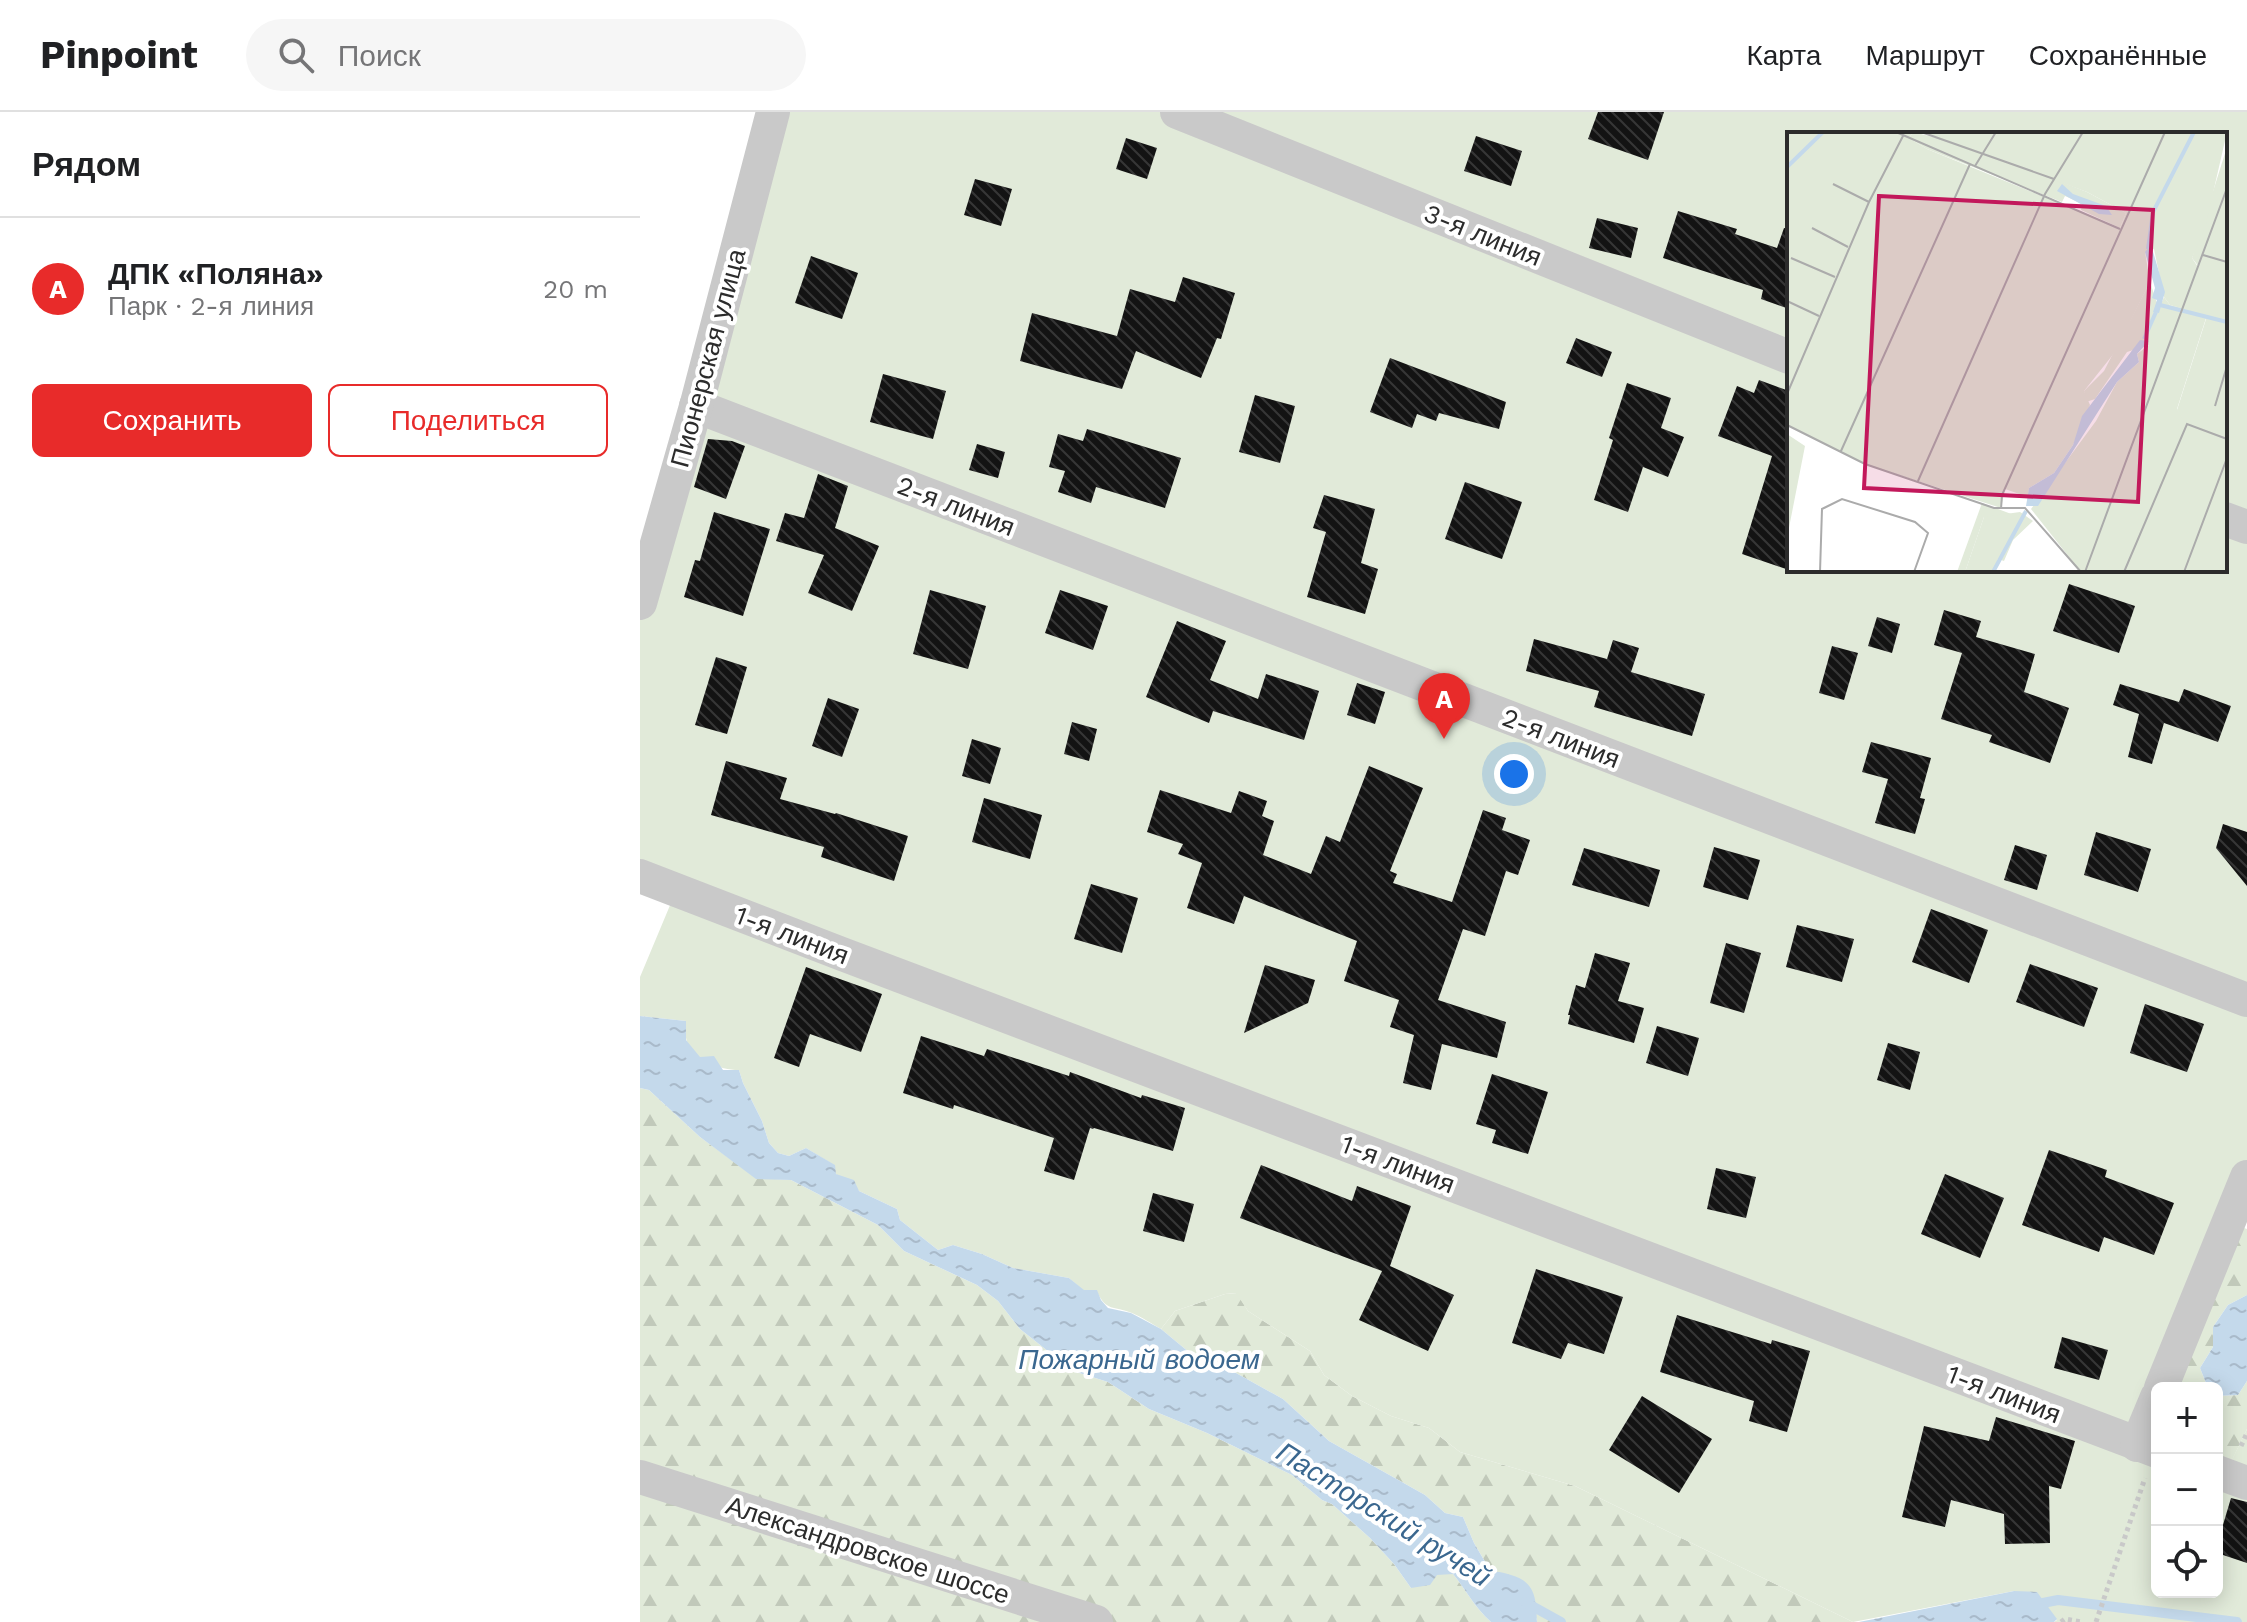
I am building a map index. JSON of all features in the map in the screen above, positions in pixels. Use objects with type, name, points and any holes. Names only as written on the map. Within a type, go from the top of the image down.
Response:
[{"type":"street","name":"Пионерская улица","points":[[640,603],[696,406],[773,112]]},
{"type":"street","name":"3-я линия","points":[[1177,112],[1787,356]]},
{"type":"street","name":"2-я линия","points":[[696,406],[2247,1000]]},
{"type":"street","points":[[2227,520],[2247,527]]},
{"type":"street","name":"1-я линия","points":[[640,876],[2149,1449]]},
{"type":"street","points":[[2163,1382],[2247,1177]]},
{"type":"street","points":[[2223,1474],[2247,1483]]},
{"type":"street","name":"Александровское шоссе","points":[[640,1477],[1096,1622]]},
{"type":"path","points":[[2096,1622],[2149,1449]]},
{"type":"path","points":[[2061,1622],[2065,1619],[2082,1622]]},
{"type":"green space","points":[[773,112],[2247,112],[2247,1177],[2164,1382],[2151,1382],[2151,1598],[2223,1598],[2223,1474],[2247,1429],[2247,1622],[2054,1622],[2057,1620],[2014,1591],[1853,1622],[1575,1486],[1460,1452],[1429,1428],[1391,1416],[1352,1396],[1324,1375],[1310,1351],[1248,1311],[1236,1293],[1175,1311],[1161,1329],[1136,1315],[1107,1305],[1096,1290],[1084,1291],[1069,1278],[1013,1268],[953,1245],[938,1250],[900,1220],[897,1209],[859,1191],[836,1174],[834,1165],[806,1148],[789,1156],[778,1153],[769,1143],[739,1070],[716,1066],[691,1049],[687,1042],[686,1021],[640,1016],[640,977],[676,891],[640,876],[640,603]]},
{"type":"green space","points":[[640,1088],[649,1090],[700,1137],[756,1178],[791,1180],[878,1225],[904,1251],[977,1285],[998,1301],[1020,1329],[1073,1371],[1108,1382],[1149,1409],[1207,1433],[1292,1475],[1322,1500],[1332,1504],[1370,1538],[1411,1588],[1437,1574],[1453,1574],[1491,1622],[640,1622]]},
{"type":"green space","points":[[2229,1223],[2247,1229],[2247,1295],[2228,1305],[2213,1327],[2213,1347],[2200,1368],[2206,1382],[2164,1382]]},
{"type":"green space","points":[[1237,1293],[1248,1311],[1310,1351],[1324,1375],[1352,1396],[1391,1416],[1429,1428],[1460,1452],[1575,1486],[1853,1622],[1537,1622],[1491,1572],[1463,1517],[1445,1513],[1425,1495],[1329,1441],[1283,1399],[1236,1373],[1196,1358],[1161,1329],[1175,1311]]},
{"type":"green space","points":[[2247,1381],[2247,1429],[2225,1475],[2223,1396],[2238,1395]]},
{"type":"water","name":"Пожарный водоем","points":[[640,1016],[686,1021],[686,1040],[700,1057],[714,1056],[723,1070],[739,1070],[769,1143],[778,1153],[789,1156],[806,1148],[835,1165],[836,1174],[854,1180],[859,1191],[897,1209],[900,1220],[938,1250],[953,1245],[1013,1268],[1069,1278],[1084,1290],[1097,1290],[1108,1308],[1131,1313],[1161,1329],[1196,1358],[1236,1373],[1283,1399],[1329,1441],[1425,1495],[1445,1513],[1463,1517],[1491,1572],[1519,1578],[1530,1587],[1535,1599],[1537,1622],[1491,1622],[1453,1574],[1437,1575],[1430,1585],[1411,1588],[1370,1538],[1332,1504],[1322,1500],[1292,1475],[1207,1433],[1149,1409],[1108,1382],[1073,1371],[1020,1329],[998,1301],[977,1285],[904,1251],[878,1225],[791,1180],[756,1179],[700,1137],[649,1090],[640,1088]]},
{"type":"water","points":[[2247,1295],[2247,1381],[2238,1395],[2223,1396],[2223,1382],[2206,1382],[2200,1368],[2213,1347],[2213,1327],[2228,1305]]},
{"type":"water","points":[[2014,1591],[2037,1592],[2057,1619],[2054,1622],[1859,1622]]},
{"type":"building","points":[[1598,112],[1664,112],[1648,160],[1588,139]]},
{"type":"building","points":[[1476,136],[1522,151],[1511,186],[1464,171]]},
{"type":"building","points":[[1126,138],[1157,148],[1147,179],[1116,169]]},
{"type":"building","points":[[975,179],[1012,189],[1001,226],[964,215]]},
{"type":"building","points":[[1678,211],[1737,229],[1735,234],[1777,248],[1784,228],[1787,229],[1787,308],[1761,299],[1763,290],[1663,258]]},
{"type":"building","points":[[1597,218],[1638,228],[1631,258],[1589,248]]},
{"type":"building","points":[[811,256],[858,273],[842,319],[795,303]]},
{"type":"building","points":[[1183,277],[1235,293],[1221,339],[1217,338],[1201,378],[1136,351],[1122,389],[1020,361],[1032,313],[1117,336],[1130,289],[1175,302]]},
{"type":"building","points":[[1576,338],[1612,352],[1602,377],[1566,363]]},
{"type":"building","points":[[1390,358],[1506,402],[1499,429],[1439,413],[1436,421],[1417,414],[1412,428],[1370,412]]},
{"type":"building","points":[[883,374],[946,391],[933,439],[870,422]]},
{"type":"building","points":[[1759,380],[1787,390],[1787,569],[1742,554],[1772,456],[1718,436],[1737,386],[1754,393]]},
{"type":"building","points":[[1627,383],[1671,398],[1661,428],[1684,437],[1668,477],[1643,467],[1628,512],[1594,500]]},
{"type":"building","points":[[1255,395],[1295,406],[1280,463],[1239,452]]},
{"type":"building","points":[[1087,429],[1181,458],[1165,508],[1096,487],[1091,503],[1058,492],[1065,471],[1049,467],[1058,434],[1083,441]]},
{"type":"building","points":[[708,439],[732,441],[745,446],[726,499],[694,487]]},
{"type":"building","points":[[977,444],[1005,452],[998,478],[969,470]]},
{"type":"building","points":[[818,474],[848,486],[835,528],[879,546],[852,611],[808,593],[824,555],[776,541],[785,513],[804,518]]},
{"type":"building","points":[[1465,482],[1522,502],[1502,559],[1445,539]]},
{"type":"building","points":[[1324,495],[1375,509],[1361,563],[1378,569],[1365,614],[1307,597],[1326,532],[1313,528]]},
{"type":"building","points":[[714,512],[770,529],[743,616],[684,597],[695,560],[700,561]]},
{"type":"building","points":[[2069,584],[2135,606],[2119,653],[2053,631]]},
{"type":"building","points":[[930,590],[986,606],[968,669],[913,654]]},
{"type":"building","points":[[1060,590],[1108,606],[1093,650],[1045,633]]},
{"type":"building","points":[[1944,610],[1981,621],[1976,637],[2035,654],[2024,692],[2069,708],[2050,763],[1989,742],[1992,735],[1941,719],[1962,653],[1934,645]]},
{"type":"building","points":[[1877,617],[1900,624],[1892,653],[1868,646]]},
{"type":"building","points":[[1177,621],[1226,641],[1210,680],[1258,699],[1266,674],[1319,691],[1304,740],[1213,711],[1209,723],[1146,697]]},
{"type":"building","points":[[1534,639],[1607,659],[1613,640],[1639,648],[1631,672],[1705,694],[1692,736],[1594,707],[1599,691],[1526,671]]},
{"type":"building","points":[[1832,646],[1858,653],[1844,700],[1819,693]]},
{"type":"building","points":[[716,657],[747,667],[727,734],[695,725]]},
{"type":"building","points":[[1357,683],[1385,692],[1375,724],[1347,715]]},
{"type":"building","points":[[2120,684],[2179,702],[2184,689],[2231,706],[2218,742],[2164,723],[2152,764],[2128,757],[2139,714],[2113,705]]},
{"type":"building","points":[[828,698],[859,709],[842,757],[812,746]]},
{"type":"building","points":[[1072,722],[1097,729],[1089,761],[1064,754]]},
{"type":"building","points":[[972,739],[1001,748],[990,784],[962,776]]},
{"type":"building","points":[[1871,742],[1931,758],[1920,798],[1925,799],[1915,834],[1875,823],[1888,779],[1862,772]]},
{"type":"building","points":[[726,761],[787,778],[780,799],[908,836],[894,881],[821,857],[824,847],[711,815]]},
{"type":"building","points":[[1369,766],[1423,788],[1390,871],[1397,874],[1393,883],[1452,902],[1483,810],[1506,818],[1502,830],[1530,840],[1518,875],[1506,871],[1485,936],[1463,929],[1438,1000],[1506,1022],[1497,1058],[1442,1044],[1431,1090],[1403,1083],[1414,1035],[1390,1027],[1399,1000],[1344,981],[1357,941],[1244,896],[1234,924],[1187,908],[1202,863],[1178,854],[1183,844],[1147,832],[1160,790],[1231,813],[1239,791],[1267,801],[1262,816],[1274,821],[1263,855],[1311,874],[1326,836],[1340,842]]},
{"type":"building","points":[[984,798],[1042,815],[1030,859],[972,842]]},
{"type":"building","points":[[2223,824],[2247,832],[2247,886],[2216,848]]},
{"type":"building","points":[[2096,832],[2151,849],[2138,892],[2084,875]]},
{"type":"building","points":[[2015,845],[2047,855],[2037,890],[2004,880]]},
{"type":"building","points":[[1714,847],[1760,860],[1748,900],[1703,887]]},
{"type":"building","points":[[1584,848],[1660,870],[1649,907],[1572,885]]},
{"type":"building","points":[[1091,884],[1138,898],[1122,953],[1074,939]]},
{"type":"building","points":[[1931,909],[1988,930],[1969,983],[1912,962]]},
{"type":"building","points":[[1797,925],[1854,939],[1842,982],[1786,967]]},
{"type":"building","points":[[1726,943],[1761,953],[1744,1013],[1710,1003]]},
{"type":"building","points":[[1595,953],[1630,963],[1618,1001],[1644,1008],[1634,1043],[1568,1024],[1576,985],[1585,988]]},
{"type":"building","points":[[2030,964],[2098,988],[2084,1027],[2016,1002]]},
{"type":"building","points":[[1265,965],[1315,980],[1308,1003],[1244,1033]]},
{"type":"building","points":[[806,967],[882,994],[861,1052],[810,1034],[799,1067],[774,1058]]},
{"type":"building","points":[[2145,1004],[2204,1024],[2187,1072],[2130,1053]]},
{"type":"building","points":[[1657,1026],[1699,1038],[1688,1076],[1646,1063]]},
{"type":"building","points":[[921,1036],[984,1056],[987,1049],[1069,1076],[1070,1072],[1141,1098],[1142,1095],[1185,1108],[1173,1151],[1090,1128],[1074,1180],[1044,1171],[1054,1138],[954,1105],[953,1109],[903,1093]]},
{"type":"building","points":[[1888,1043],[1920,1052],[1910,1090],[1877,1080]]},
{"type":"building","points":[[1492,1074],[1548,1092],[1528,1154],[1492,1143],[1496,1130],[1476,1124]]},
{"type":"building","points":[[2049,1150],[2107,1170],[2105,1177],[2174,1203],[2154,1255],[2104,1237],[2099,1252],[2022,1225]]},
{"type":"building","points":[[1261,1165],[1352,1201],[1357,1186],[1411,1206],[1390,1266],[1454,1295],[1428,1351],[1359,1320],[1382,1271],[1240,1218]]},
{"type":"building","points":[[1716,1168],[1756,1177],[1746,1218],[1707,1209]]},
{"type":"building","points":[[1945,1174],[2004,1198],[1980,1258],[1921,1234]]},
{"type":"building","points":[[1153,1193],[1194,1204],[1184,1242],[1143,1231]]},
{"type":"building","points":[[1536,1269],[1623,1297],[1604,1354],[1568,1343],[1561,1359],[1512,1343]]},
{"type":"building","points":[[1677,1315],[1771,1344],[1772,1340],[1810,1351],[1787,1432],[1749,1421],[1754,1401],[1660,1372]]},
{"type":"building","points":[[2062,1337],[2108,1350],[2099,1380],[2054,1368]]},
{"type":"building","points":[[1642,1396],[1712,1439],[1679,1493],[1609,1450]]},
{"type":"building","points":[[1996,1417],[2075,1441],[2061,1489],[2049,1486],[2050,1543],[2005,1544],[2004,1514],[1951,1500],[1945,1527],[1902,1517],[1924,1426],[1989,1441]]},
{"type":"building","points":[[2231,1498],[2247,1502],[2247,1563],[2223,1555],[2223,1525]]},
{"type":"waterway","name":"Пасторский ручей","points":[[2032,1605],[2058,1600],[2237,1622]]},
{"type":"waterway","name":"Пасторский ручей","points":[[1525,1602],[1561,1622]]},
{"type":"place","name":"ДПК «Поляна»","points":[[1444,739]]}]
